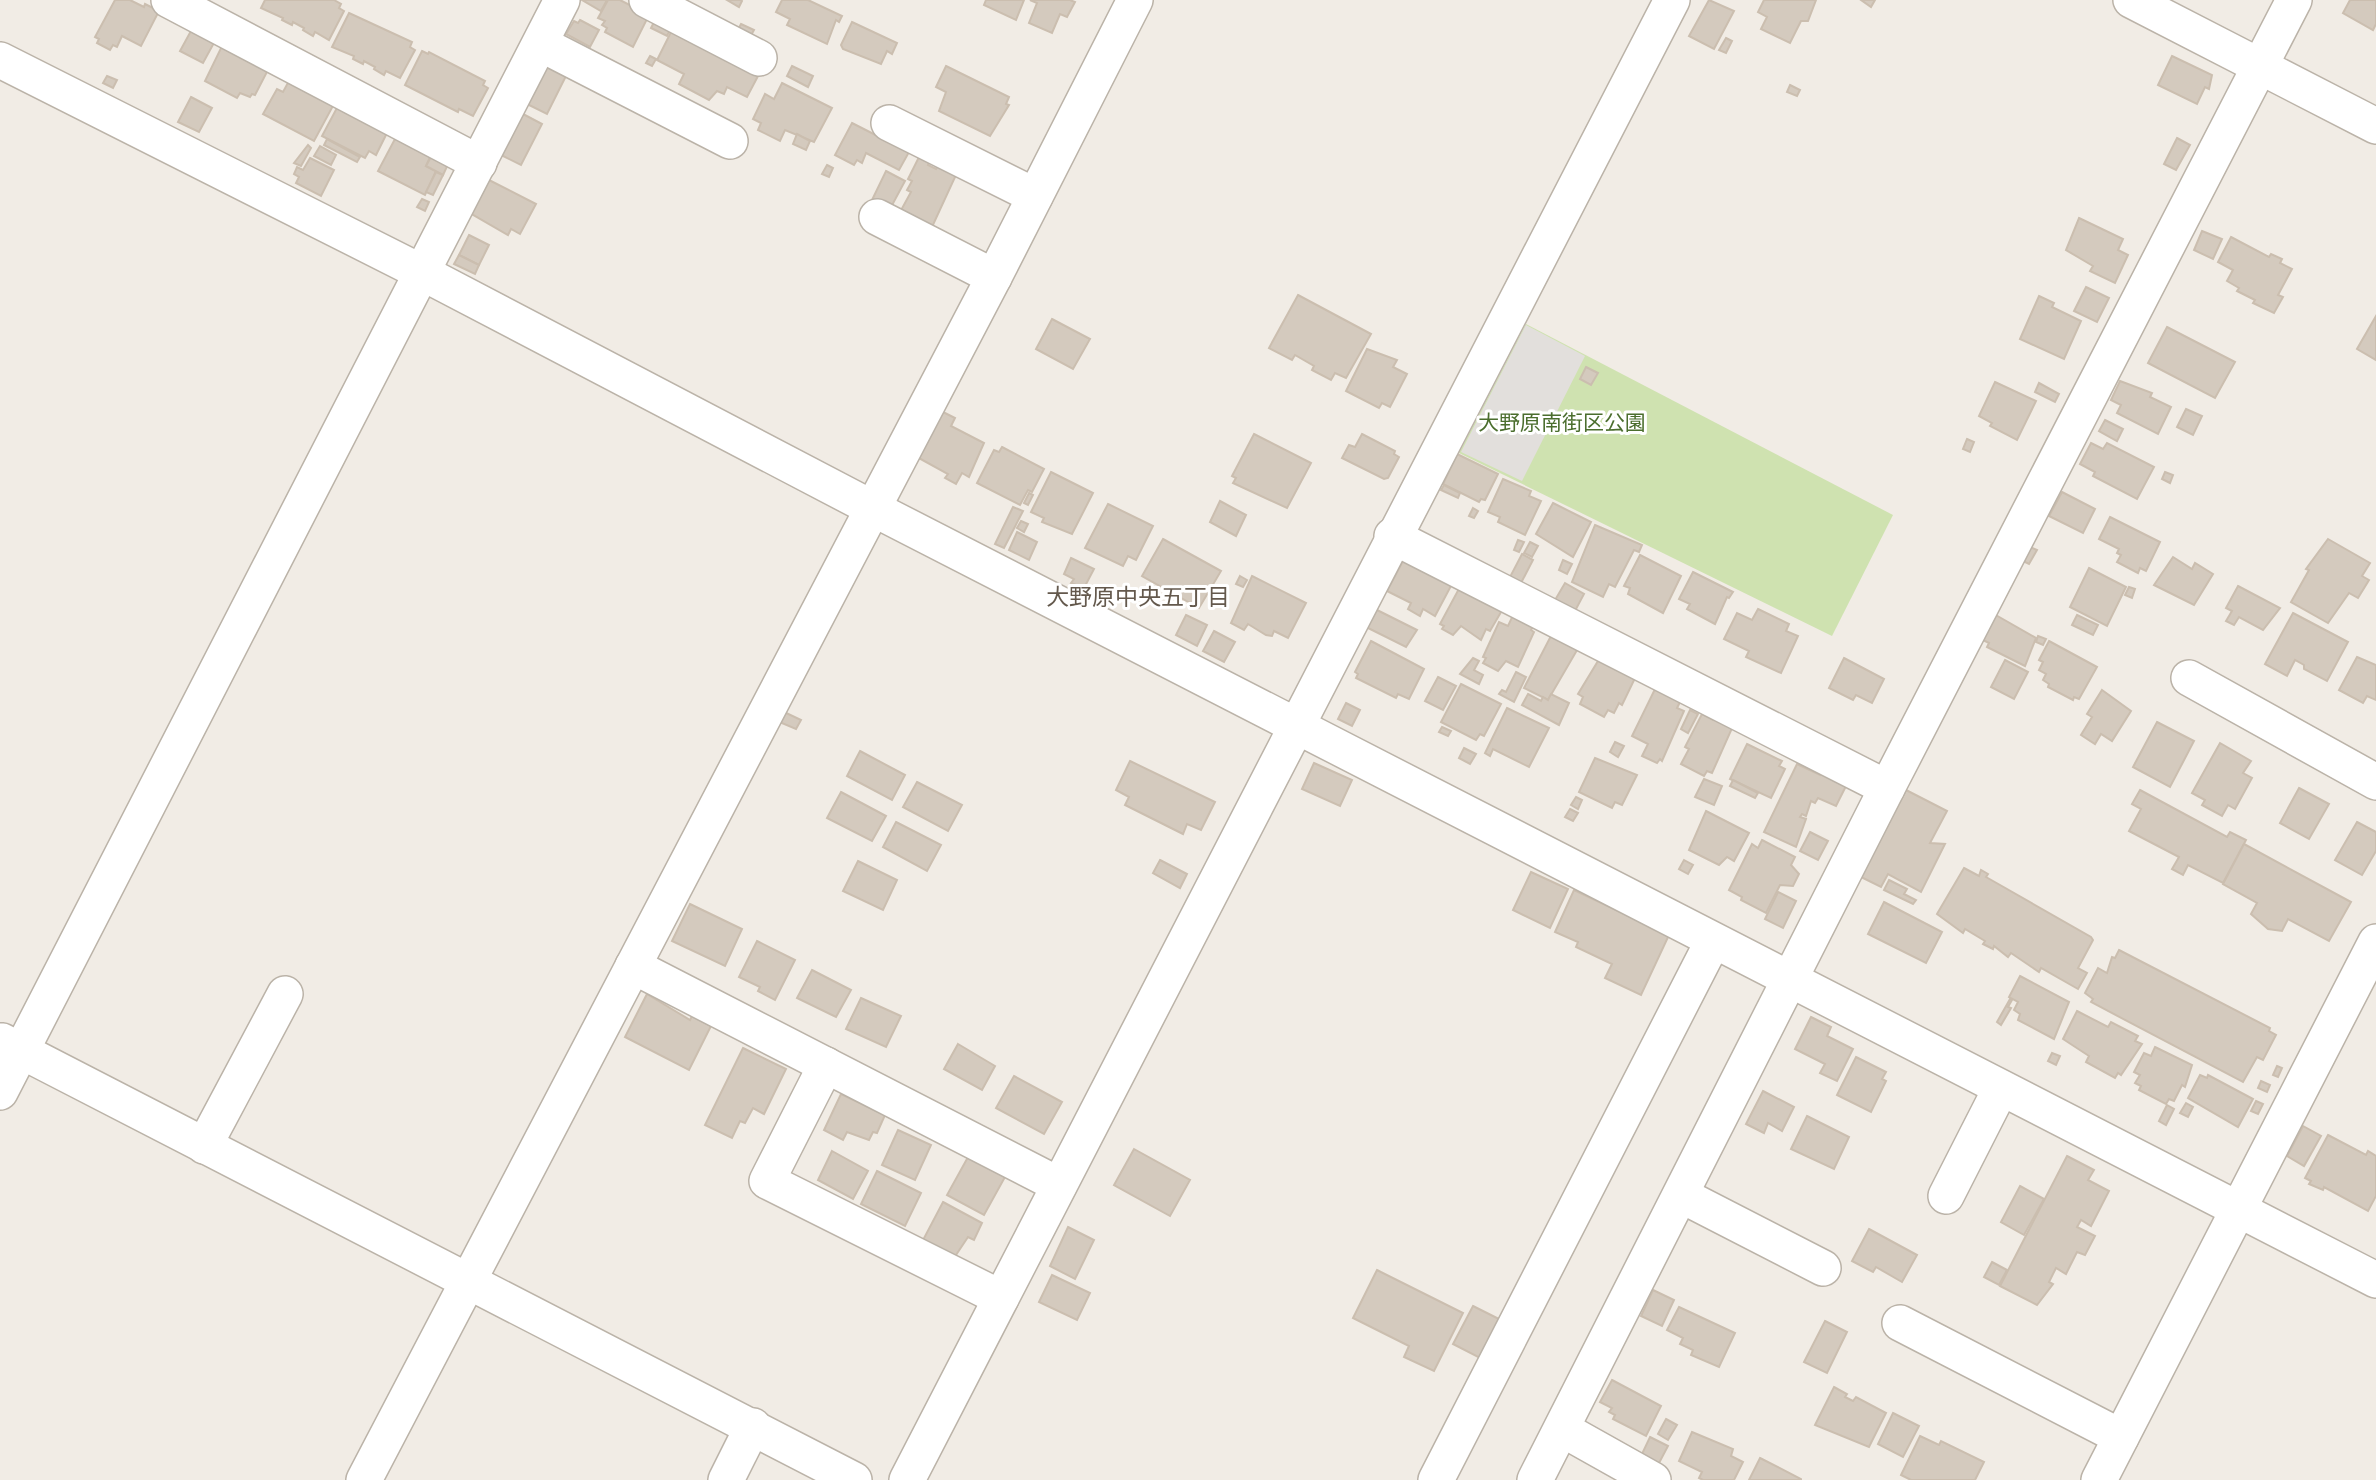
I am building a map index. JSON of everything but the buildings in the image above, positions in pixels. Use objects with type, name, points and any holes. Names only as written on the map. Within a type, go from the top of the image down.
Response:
[{"type":"street","points":[[169,0],[479,163]]},
{"type":"street","points":[[647,0],[759,58]]},
{"type":"street","points":[[364,1480],[994,277],[1135,0]]},
{"type":"street","points":[[907,1480],[1299,725],[1392,536],[1672,0]]},
{"type":"street","points":[[2131,0],[2376,126]]},
{"type":"street","points":[[1535,1480],[1887,788],[2294,0]]},
{"type":"street","points":[[0,1092],[11,1046],[423,274],[541,44],[552,4]]},
{"type":"street","points":[[541,44],[730,141]]},
{"type":"street","points":[[0,60],[423,274],[872,508],[2376,1280]]},
{"type":"street","points":[[889,123],[1035,196]]},
{"type":"street","points":[[877,217],[994,277]]},
{"type":"street","points":[[1392,536],[1887,788]]},
{"type":"street","points":[[2189,678],[2376,782]]},
{"type":"street","points":[[1436,1480],[1713,941]]},
{"type":"street","points":[[2099,1480],[2376,942]]},
{"type":"street","points":[[633,966],[1059,1185]]},
{"type":"street","points":[[204,1146],[285,994]]},
{"type":"street","points":[[11,1046],[854,1480]]},
{"type":"street","points":[[826,1065],[766,1181],[1001,1298]]},
{"type":"street","points":[[1946,1196],[2001,1088]]},
{"type":"street","points":[[1681,1195],[1823,1268]]},
{"type":"street","points":[[1900,1323],[2122,1437]]},
{"type":"street","points":[[726,1480],[753,1426]]},
{"type":"street","points":[[1562,1429],[1653,1480]]},
{"type":"green space","name":"大野原南街区公園","points":[[1526,324],[1893,515],[1832,636],[1459,453]]},
{"type":"shaded area","points":[[1526,325],[1585,356],[1522,481],[1461,452]]},
{"type":"district","name":"大野原中央五丁目","points":[[1138,597]]}]
